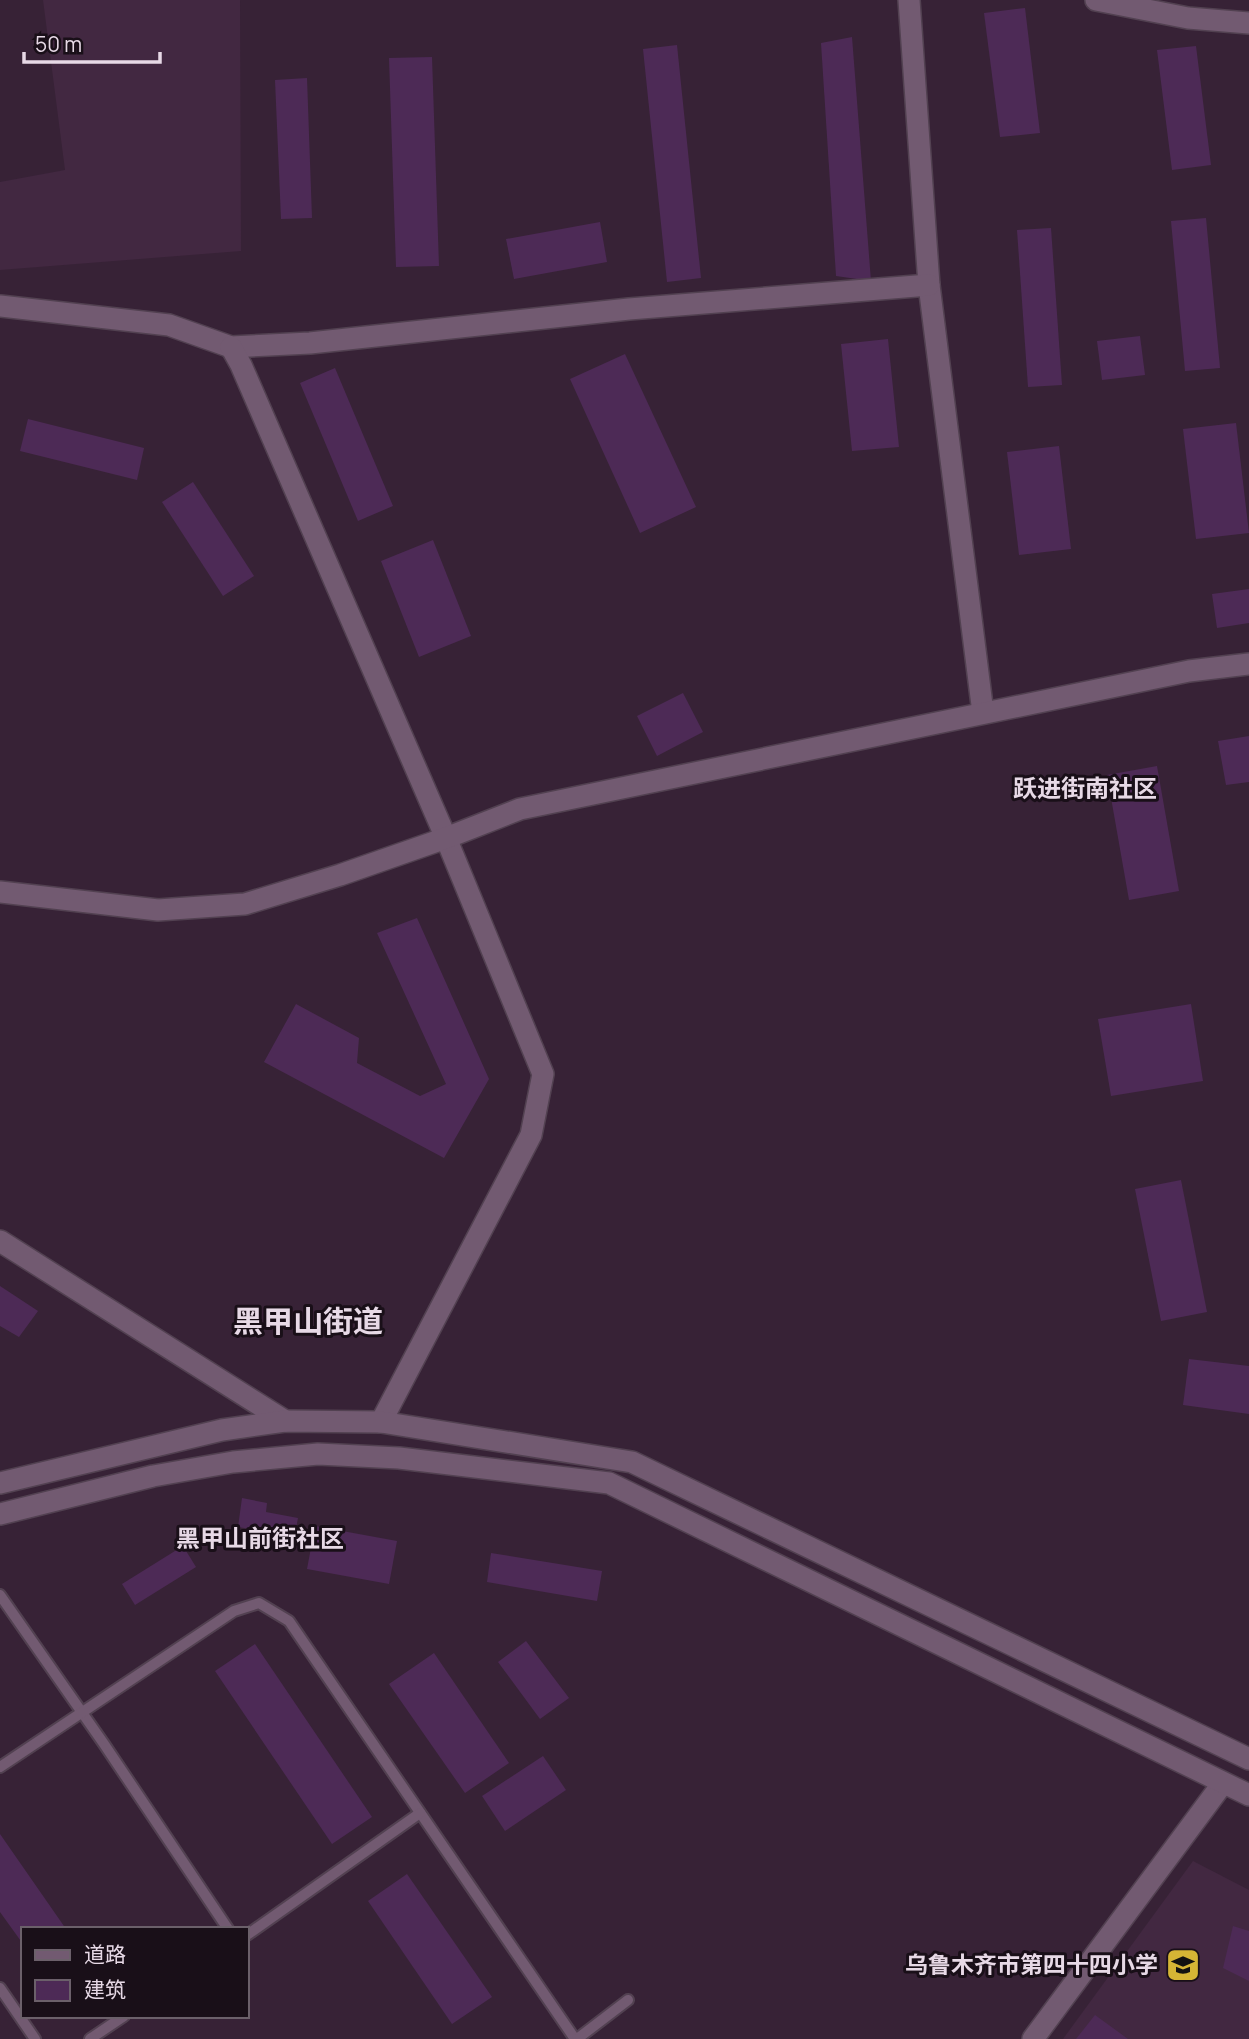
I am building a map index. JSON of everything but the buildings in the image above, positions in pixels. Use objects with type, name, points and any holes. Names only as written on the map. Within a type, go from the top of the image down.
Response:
[{"type":"street","points":[[909,0],[929,285],[983,713]]},
{"type":"street","points":[[1096,0],[1188,18],[1249,23]]},
{"type":"street","points":[[0,306],[169,325],[231,347],[310,343],[629,309],[929,285]]},
{"type":"street","points":[[231,347],[446,838],[543,1074],[531,1135],[381,1422]]},
{"type":"street","points":[[0,892],[158,910],[245,904],[340,875],[520,809],[1189,671],[1249,664]]},
{"type":"street","points":[[0,1241],[285,1421]]},
{"type":"street","points":[[0,1483],[222,1430],[285,1421],[381,1422],[632,1462],[1249,1759]]},
{"type":"street","points":[[0,1514],[153,1476],[233,1462],[318,1454],[399,1458],[609,1483],[1249,1796]]},
{"type":"street","points":[[1033,2039],[1223,1783]]},
{"type":"lane","points":[[0,1595],[227,1927]]},
{"type":"lane","points":[[0,1767],[234,1611],[259,1603],[289,1621],[576,2039],[628,2000]]},
{"type":"lane","points":[[248,1933],[420,1813]]},
{"type":"lane","points":[[0,1988],[35,2039]]},
{"type":"lane","points":[[90,2039],[121,2018]]},
{"type":"shaded area","points":[[43,0],[240,0],[241,251],[0,270],[0,182],[65,170]]},
{"type":"shaded area","name":"乌鲁木齐市第四十四小学","points":[[1193,1861],[1249,1890],[1249,2039],[1063,2039]]},
{"type":"place","name":"乌鲁木齐市第四十四小学","points":[[1183,1965]]},
{"type":"district","name":"跃进街南社区","points":[[1085,789]]},
{"type":"district","name":"黑甲山街道","points":[[308,1322]]},
{"type":"district","name":"黑甲山前街社区","points":[[260,1539]]}]
